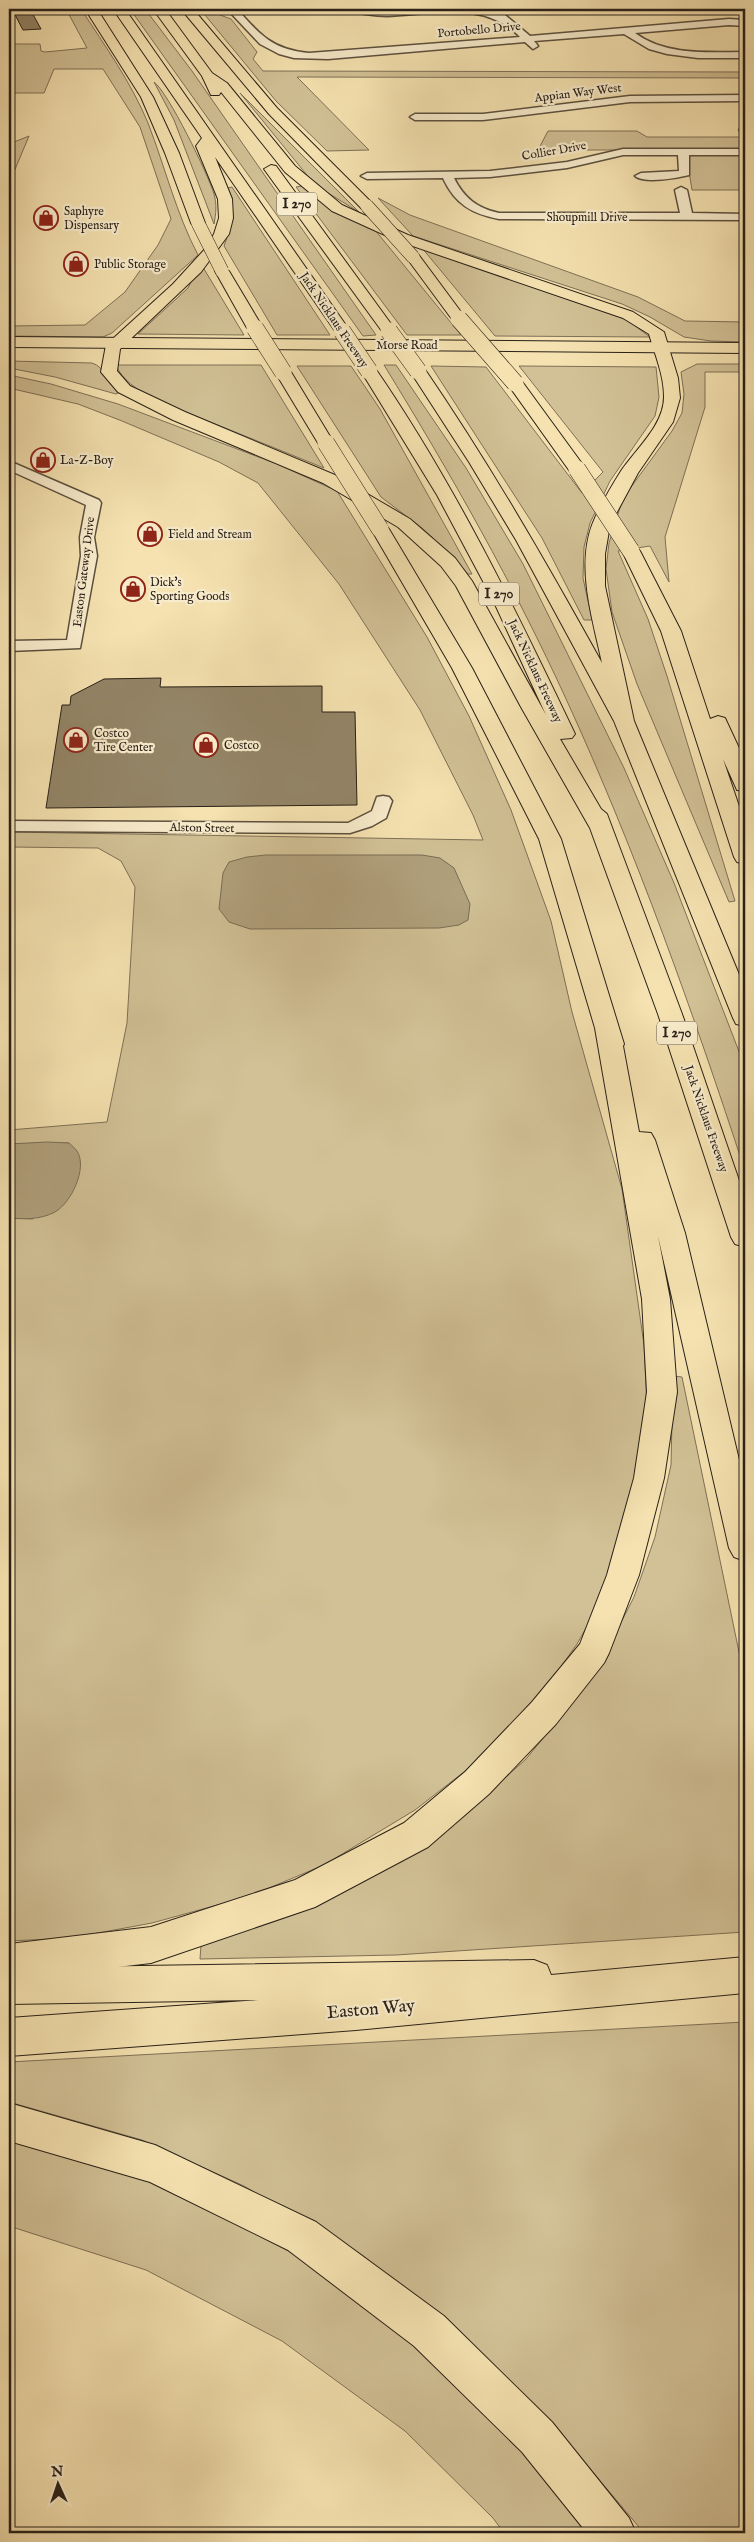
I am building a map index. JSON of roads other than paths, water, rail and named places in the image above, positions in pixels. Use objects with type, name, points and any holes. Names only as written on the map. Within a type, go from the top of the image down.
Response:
[{"type":"main road","points":[[91,9],[147,97],[172,153],[198,223],[222,271],[255,328],[380,529],[462,668],[550,839],[671,1233],[745,1548]]},
{"type":"main road","name":"Jack Nicklaus Freeway","points":[[119,9],[369,371],[446,495],[502,600],[562,728],[603,831],[670,1014],[745,1237]]},
{"type":"main road","name":"I 270","points":[[159,9],[208,76],[211,87],[418,371],[478,462],[525,540],[624,720],[745,1018]]},
{"type":"main road","points":[[187,9],[273,111],[368,206],[413,257],[459,319],[515,383],[577,469],[631,551],[707,697],[745,785]]},
{"type":"main road","points":[[208,76],[222,86],[290,169],[337,208],[403,238],[628,315],[656,332],[663,353],[672,398],[670,410],[665,422],[629,473],[601,525],[596,554],[596,586],[624,720]]},
{"type":"main road","points":[[208,139],[203,146],[226,203],[226,218],[222,235],[202,263],[113,350],[108,366],[112,378],[134,395],[329,479],[404,523],[448,562],[465,585],[531,707],[603,831]]},
{"type":"main road","name":"Morse Road","points":[[9,342],[113,350]]},
{"type":"main road","name":"Morse Road","points":[[9,356],[113,350],[663,353],[745,348]]},
{"type":"main road","name":"Morse Road","points":[[663,353],[745,360]]},
{"type":"main road","points":[[671,630],[745,857]]},
{"type":"main road","points":[[9,1962],[151,1946],[302,1896],[416,1835],[484,1776],[544,1713],[593,1653],[623,1574],[649,1478],[662,1392],[656,1299],[607,1027]]},
{"type":"main road","name":"Easton Way","points":[[9,1986],[739,1975]]},
{"type":"main road","name":"Easton Way","points":[[9,2037],[356,2012],[739,1975]]},
{"type":"main road","points":[[9,2122],[155,2164],[302,2236],[429,2331],[537,2438],[614,2533]]},
{"type":"street","name":"Portobello Drive","points":[[232,9],[265,45],[279,52],[302,56],[328,56],[729,22],[745,23]]},
{"type":"street","points":[[348,9],[384,13],[454,9]]},
{"type":"street","points":[[460,9],[489,12],[504,16],[538,53]]},
{"type":"street","points":[[626,31],[647,46],[673,52],[745,55]]},
{"type":"street","name":"Appian Way West","points":[[414,118],[483,118],[630,99],[745,98]]},
{"type":"street","name":"Collier Drive","points":[[367,176],[448,176],[567,166],[623,152],[745,152]]},
{"type":"street","points":[[641,176],[672,176],[685,173],[683,152]]},
{"type":"street","name":"Shoupmill Drive","points":[[448,176],[452,186],[467,206],[479,213],[498,216],[745,217]]},
{"type":"street","points":[[681,190],[687,217]]},
{"type":"street","name":"Easton Gateway Drive","points":[[9,465],[94,503],[87,537],[89,556],[74,645],[9,646]]},
{"type":"street","name":"Alston Street","points":[[9,826],[350,828],[380,814],[383,801]]},
{"type":"place","name":"Saphyre Dispensary","points":[[46,218]]},
{"type":"place","name":"Public Storage","points":[[76,264]]},
{"type":"place","name":"La-Z-Boy","points":[[43,460]]},
{"type":"place","name":"Field and Stream","points":[[150,534]]},
{"type":"place","name":"Dick's Sporting Goods","points":[[133,589]]},
{"type":"place","name":"Costco Tire Center","points":[[76,740]]},
{"type":"place","name":"Costco","points":[[206,745]]}]
